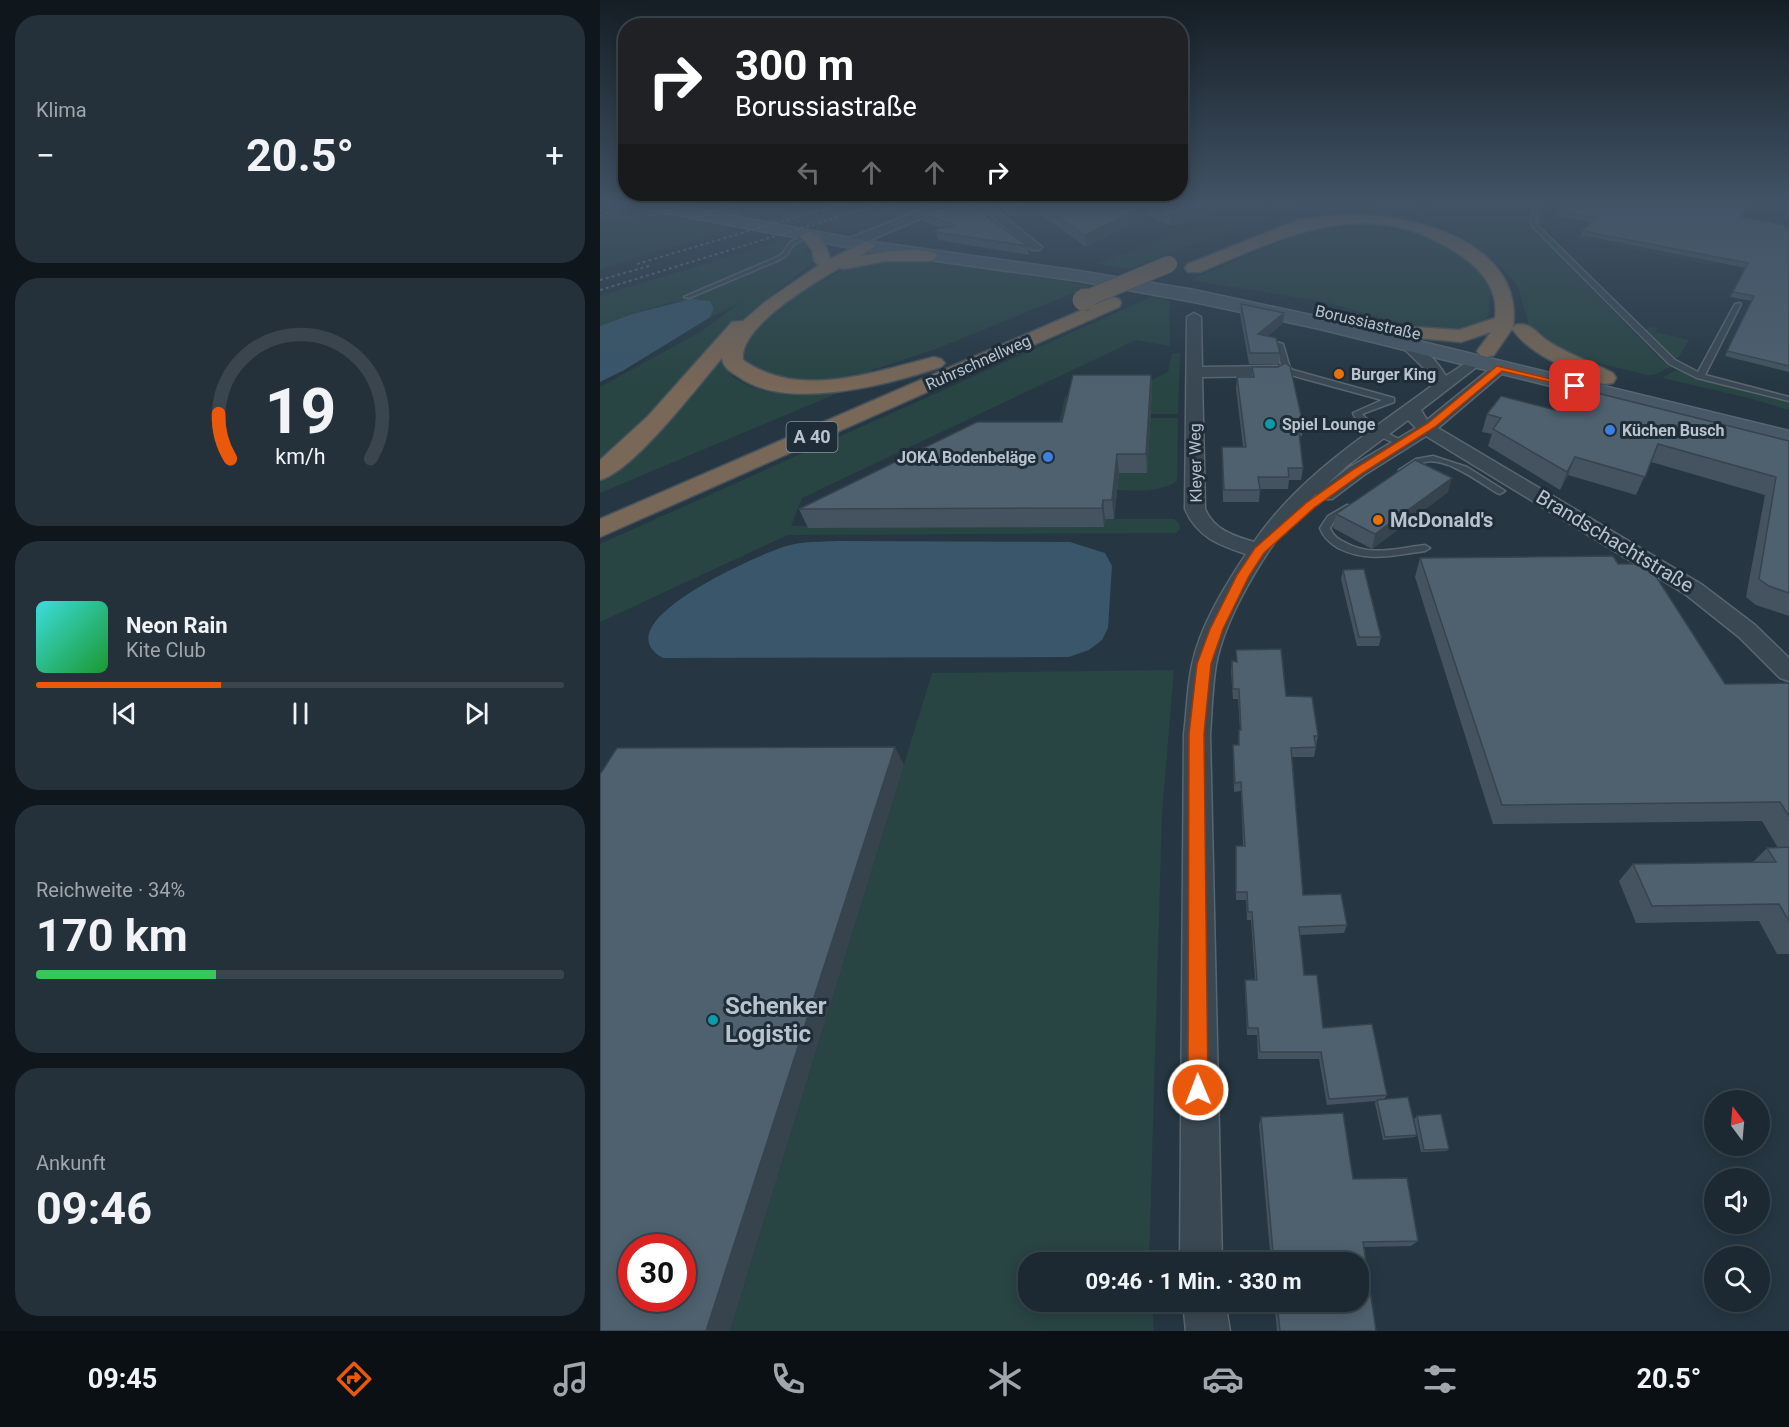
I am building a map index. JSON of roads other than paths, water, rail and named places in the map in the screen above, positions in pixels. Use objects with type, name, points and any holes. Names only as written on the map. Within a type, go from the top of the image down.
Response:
[{"type":"highway","points":[[600,472],[653,427],[740,325],[827,264]]},
{"type":"highway","points":[[838,264],[822,267],[744,330],[732,353],[733,363],[740,370],[761,381],[825,386],[893,375],[956,355]]},
{"type":"highway","name":"Ruhrschnellweg","points":[[600,506],[1169,264]]},
{"type":"highway","name":"Ruhrschnellweg","points":[[600,529],[1203,264]]},
{"type":"highway","points":[[1481,264],[1501,289],[1506,310],[1503,348]]},
{"type":"highway","points":[[1491,264],[1506,279],[1518,300],[1503,348]]},
{"type":"highway","points":[[1411,339],[1461,336],[1503,348],[1532,341],[1546,351],[1605,378]]},
{"type":"main road","name":"Borussiastraße","points":[[990,264],[1079,276],[1194,296],[1411,339],[1503,348],[1605,378],[1789,423]]},
{"type":"main road","name":"Borussiastraße","points":[[1034,264],[1234,293],[1411,339]]},
{"type":"main road","name":"Borussiastraße","points":[[1503,348],[1789,438]]},
{"type":"street","name":"Kleyer Weg","points":[[1194,317],[1195,509],[1198,521],[1205,529],[1220,537],[1260,551]]},
{"type":"street","points":[[1411,339],[1440,375],[1442,388]]},
{"type":"street","points":[[1201,1252],[1197,998],[1197,734],[1204,664],[1216,629],[1231,599],[1277,523],[1342,461],[1442,388],[1503,348]]},
{"type":"street","points":[[1260,551],[1310,505],[1357,471],[1427,429],[1503,348]]},
{"type":"street","points":[[1194,372],[1277,371]]},
{"type":"street","points":[[1413,410],[1416,419],[1427,429]]},
{"type":"street","name":"Brandschachtstraße","points":[[1427,429],[1693,589],[1747,631],[1789,672]]},
{"type":"street","points":[[1205,1312],[1208,1331]]},
{"type":"lane","points":[[687,297],[765,264]]},
{"type":"lane","points":[[1572,264],[1672,362],[1700,376],[1789,399]]},
{"type":"lane","points":[[1700,376],[1738,304]]},
{"type":"lane","points":[[1280,344],[1286,369],[1290,372],[1391,400],[1357,413],[1359,420],[1366,425],[1402,444]]},
{"type":"lane","points":[[1391,479],[1418,460],[1432,458],[1480,479],[1500,491]]},
{"type":"lane","points":[[1355,503],[1328,521],[1327,534],[1338,544],[1365,554],[1425,548]]},
{"type":"water","points":[[691,299],[710,301],[714,309],[709,318],[624,370],[600,382],[600,326],[632,314]]},
{"type":"water","points":[[805,542],[1070,542],[1105,553],[1112,566],[1108,628],[1102,640],[1089,650],[1069,657],[663,658],[649,643],[652,627],[667,609],[719,576],[786,546]]},
{"type":"railway","points":[[600,290],[684,264]]},
{"type":"railway","points":[[600,280],[649,266]]},
{"type":"place","name":"Burger King","points":[[1339,374]]},
{"type":"place","name":"Spiel Lounge","points":[[1270,424]]},
{"type":"place","name":"Küchen Busch","points":[[1610,430]]},
{"type":"place","name":"JOKA Bodenbeläge","points":[[1048,457]]},
{"type":"place","name":"McDonald's","points":[[1378,520]]},
{"type":"place","name":"Schenker Logistic","points":[[713,1020]]}]
